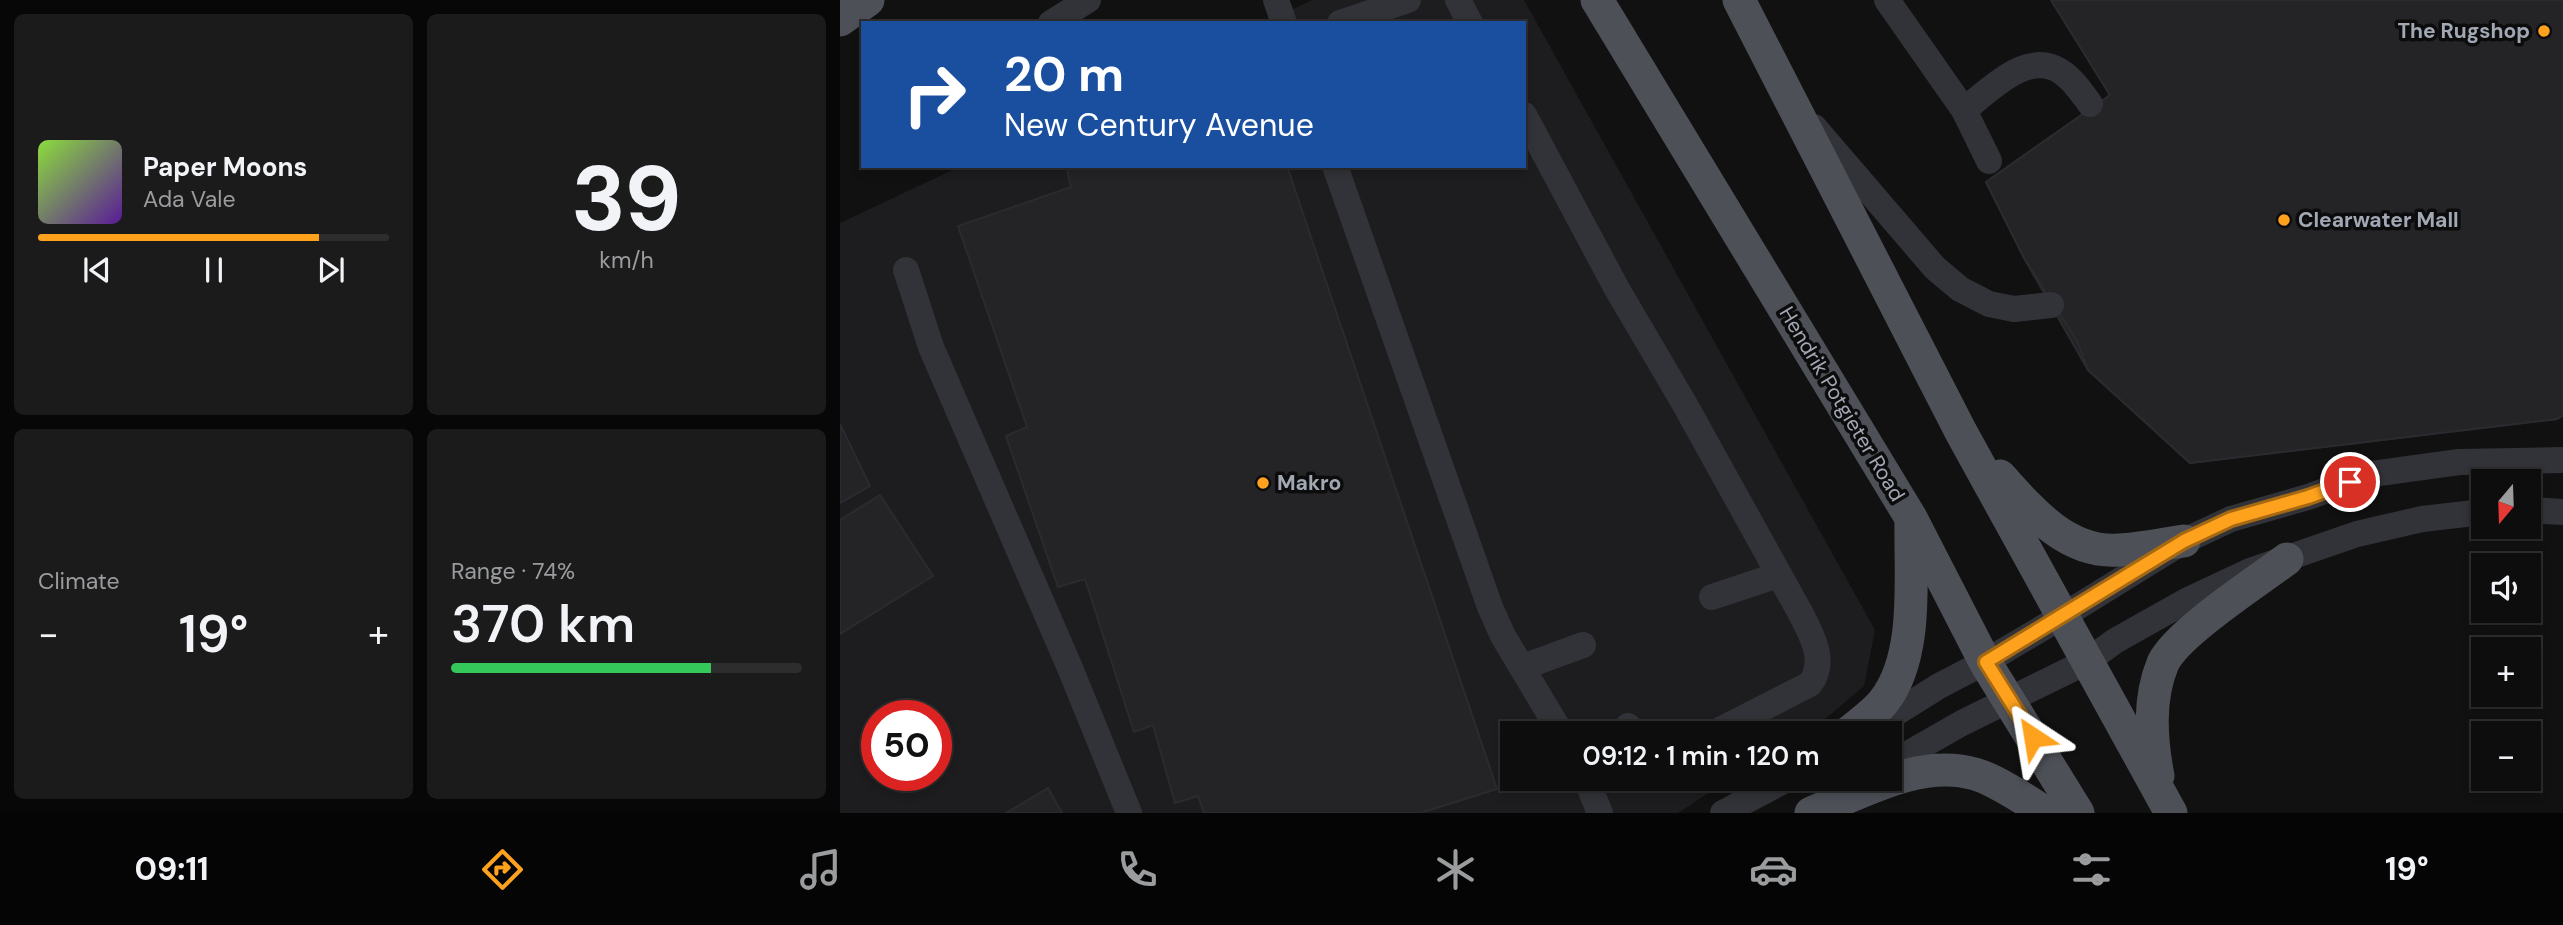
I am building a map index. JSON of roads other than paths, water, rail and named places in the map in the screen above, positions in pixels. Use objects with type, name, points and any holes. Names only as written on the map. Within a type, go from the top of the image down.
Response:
[{"type":"main road","points":[[840,20],[868,0]]},
{"type":"main road","name":"Hendrik Potgieter Road","points":[[1597,0],[1911,518],[1986,662],[2078,813]]},
{"type":"main road","points":[[1739,0],[1961,432],[2166,804]]},
{"type":"main road","points":[[1961,432],[2032,513],[2064,536],[2085,546],[2117,551],[2184,541]]},
{"type":"main road","points":[[1862,721],[1884,702],[1906,656],[1910,632],[1911,518]]},
{"type":"main road","points":[[2166,804],[2152,743],[2156,688],[2164,661],[2185,635],[2287,559]]},
{"type":"main road","points":[[1811,813],[1919,772],[1946,769],[1976,774],[2046,813]]},
{"type":"lane","points":[[1054,21],[1088,0]]},
{"type":"lane","points":[[1276,0],[1283,21]]},
{"type":"lane","points":[[1346,21],[1408,0]]},
{"type":"lane","points":[[1458,0],[1469,21]]},
{"type":"lane","points":[[1887,0],[1965,110],[1989,161]]},
{"type":"lane","points":[[1965,110],[2013,73],[2028,67],[2044,66],[2059,70],[2073,81],[2090,104]]},
{"type":"lane","points":[[1790,99],[1935,268],[1960,289],[1989,304],[2014,309],[2052,306]]},
{"type":"lane","points":[[1526,119],[1617,289],[1684,403],[1812,637],[1818,674],[1810,684],[1738,721]]},
{"type":"lane","points":[[1336,168],[1490,607],[1503,636],[1554,721]]},
{"type":"lane","points":[[906,270],[931,347],[1070,668],[1129,813]]},
{"type":"lane","points":[[1883,721],[1939,686],[1986,662],[2184,541],[2231,519],[2308,497],[2372,474],[2459,462],[2563,460]]},
{"type":"lane","points":[[2541,511],[2563,512]]},
{"type":"lane","points":[[1902,757],[1962,723],[2087,662],[2115,641],[2186,601],[2250,572],[2357,534],[2422,519],[2471,513]]},
{"type":"lane","points":[[1712,597],[1778,575]]},
{"type":"lane","points":[[1523,667],[1583,645]]},
{"type":"lane","points":[[1591,791],[1600,813]]},
{"type":"lane","points":[[1723,813],[1764,791]]},
{"type":"lane","points":[[1804,813],[1843,791]]},
{"type":"place","name":"The Rugshop","points":[[2544,31]]},
{"type":"place","name":"Clearwater Mall","points":[[2284,220]]},
{"type":"place","name":"Makro","points":[[1263,483]]}]
